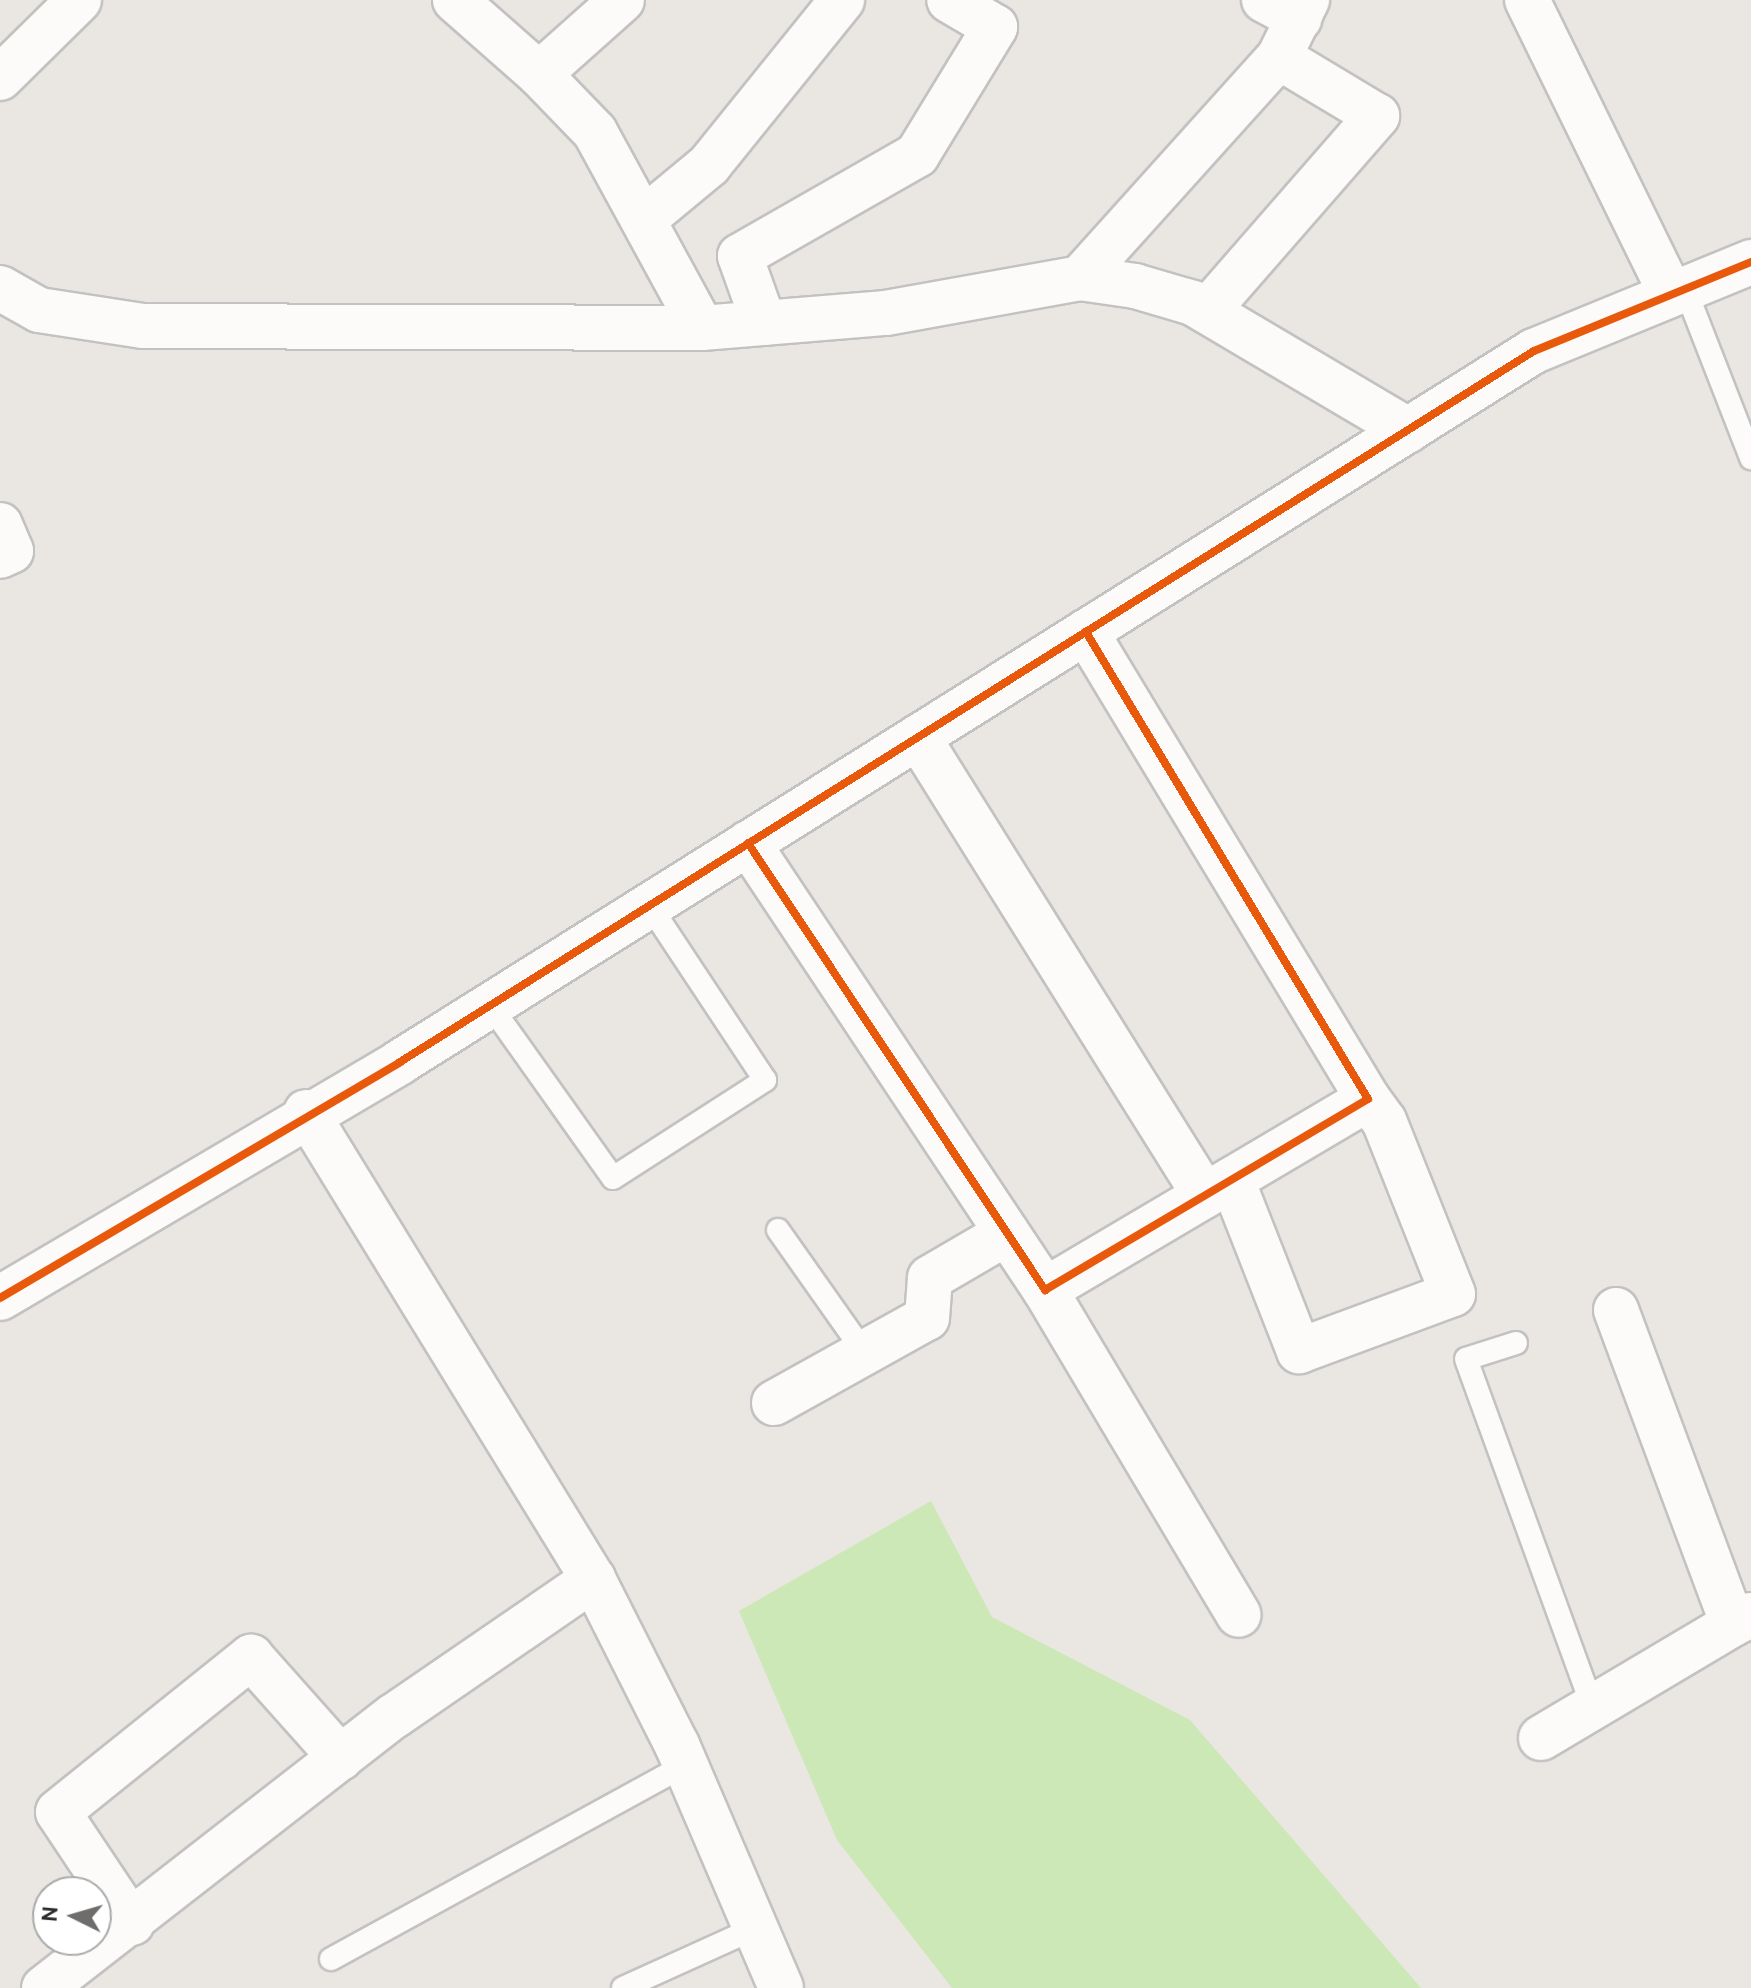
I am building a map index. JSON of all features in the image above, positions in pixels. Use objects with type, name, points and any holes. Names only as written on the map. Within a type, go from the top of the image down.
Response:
[{"type":"street","points":[[0,78],[79,0]]},
{"type":"street","points":[[455,0],[539,74],[595,132],[702,328]]},
{"type":"street","points":[[539,74],[622,0]]},
{"type":"street","points":[[644,219],[709,165],[842,0]]},
{"type":"street","points":[[764,323],[740,256],[917,155],[995,27],[949,0]]},
{"type":"street","points":[[1527,0],[1677,289]]},
{"type":"street","points":[[1080,278],[1287,19],[1377,116],[1207,311]]},
{"type":"street","points":[[0,1298],[306,1112],[490,1005],[1534,351],[1677,289],[1751,262]]},
{"type":"street","points":[[0,288],[39,310],[143,326],[702,328],[886,313],[1080,278],[1135,286],[1207,311],[1408,430]]},
{"type":"street","points":[[0,525],[11,551],[0,556]]},
{"type":"street","points":[[918,737],[1218,1188],[1299,1351],[1453,1294],[1384,1121],[1086,632]]},
{"type":"street","points":[[748,843],[1045,1290],[1239,1615]]},
{"type":"street","points":[[1045,1290],[1368,1099]]},
{"type":"street","points":[[306,1112],[593,1579],[685,1765],[751,1930],[781,1988]]},
{"type":"street","points":[[774,1403],[927,1318],[930,1278],[1007,1233]]},
{"type":"street","points":[[1541,1738],[1742,1620],[1616,1310]]},
{"type":"street","points":[[44,1988],[132,1923],[341,1758],[593,1579]]},
{"type":"street","points":[[132,1923],[58,1812],[251,1657],[341,1758]]},
{"type":"lane","points":[[1677,289],[1751,458]]},
{"type":"lane","points":[[490,1005],[613,1178],[765,1080],[649,905]]},
{"type":"lane","points":[[778,1230],[864,1352]]},
{"type":"lane","points":[[1516,1343],[1466,1359],[1593,1707]]},
{"type":"lane","points":[[331,1959],[685,1765]]},
{"type":"lane","points":[[623,1988],[751,1930]]},
{"type":"green space","points":[[931,1501],[992,1617],[1190,1720],[1421,1988],[952,1988],[837,1840],[739,1611]]},
{"type":"cycle path","points":[[0,1298],[400,1062],[1534,351],[1751,262]]},
{"type":"cycle path","points":[[748,843],[1045,1290],[1368,1099],[1086,632]]}]
